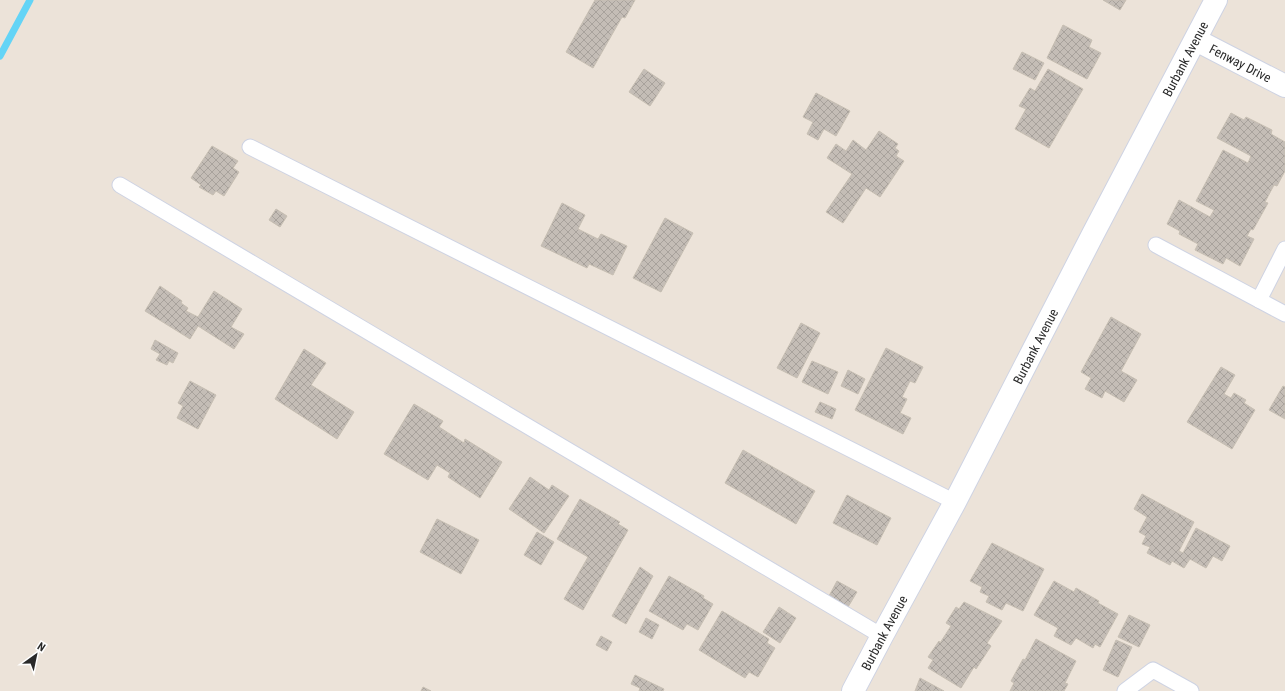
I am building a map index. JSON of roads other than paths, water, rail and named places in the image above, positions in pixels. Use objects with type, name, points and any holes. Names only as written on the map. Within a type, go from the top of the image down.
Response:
[{"type":"street","name":"Burbank Avenue","points":[[853,691],[955,502],[1216,0]]},
{"type":"street","name":"Fenway Drive","points":[[1196,40],[1285,86]]},
{"type":"lane","points":[[250,146],[955,502]]},
{"type":"lane","points":[[120,185],[882,636]]},
{"type":"lane","points":[[1156,245],[1285,314]]},
{"type":"lane","points":[[1259,300],[1285,250]]},
{"type":"lane","points":[[1125,691],[1153,670],[1191,691]]},
{"type":"waterway","points":[[0,56],[30,0]]}]
